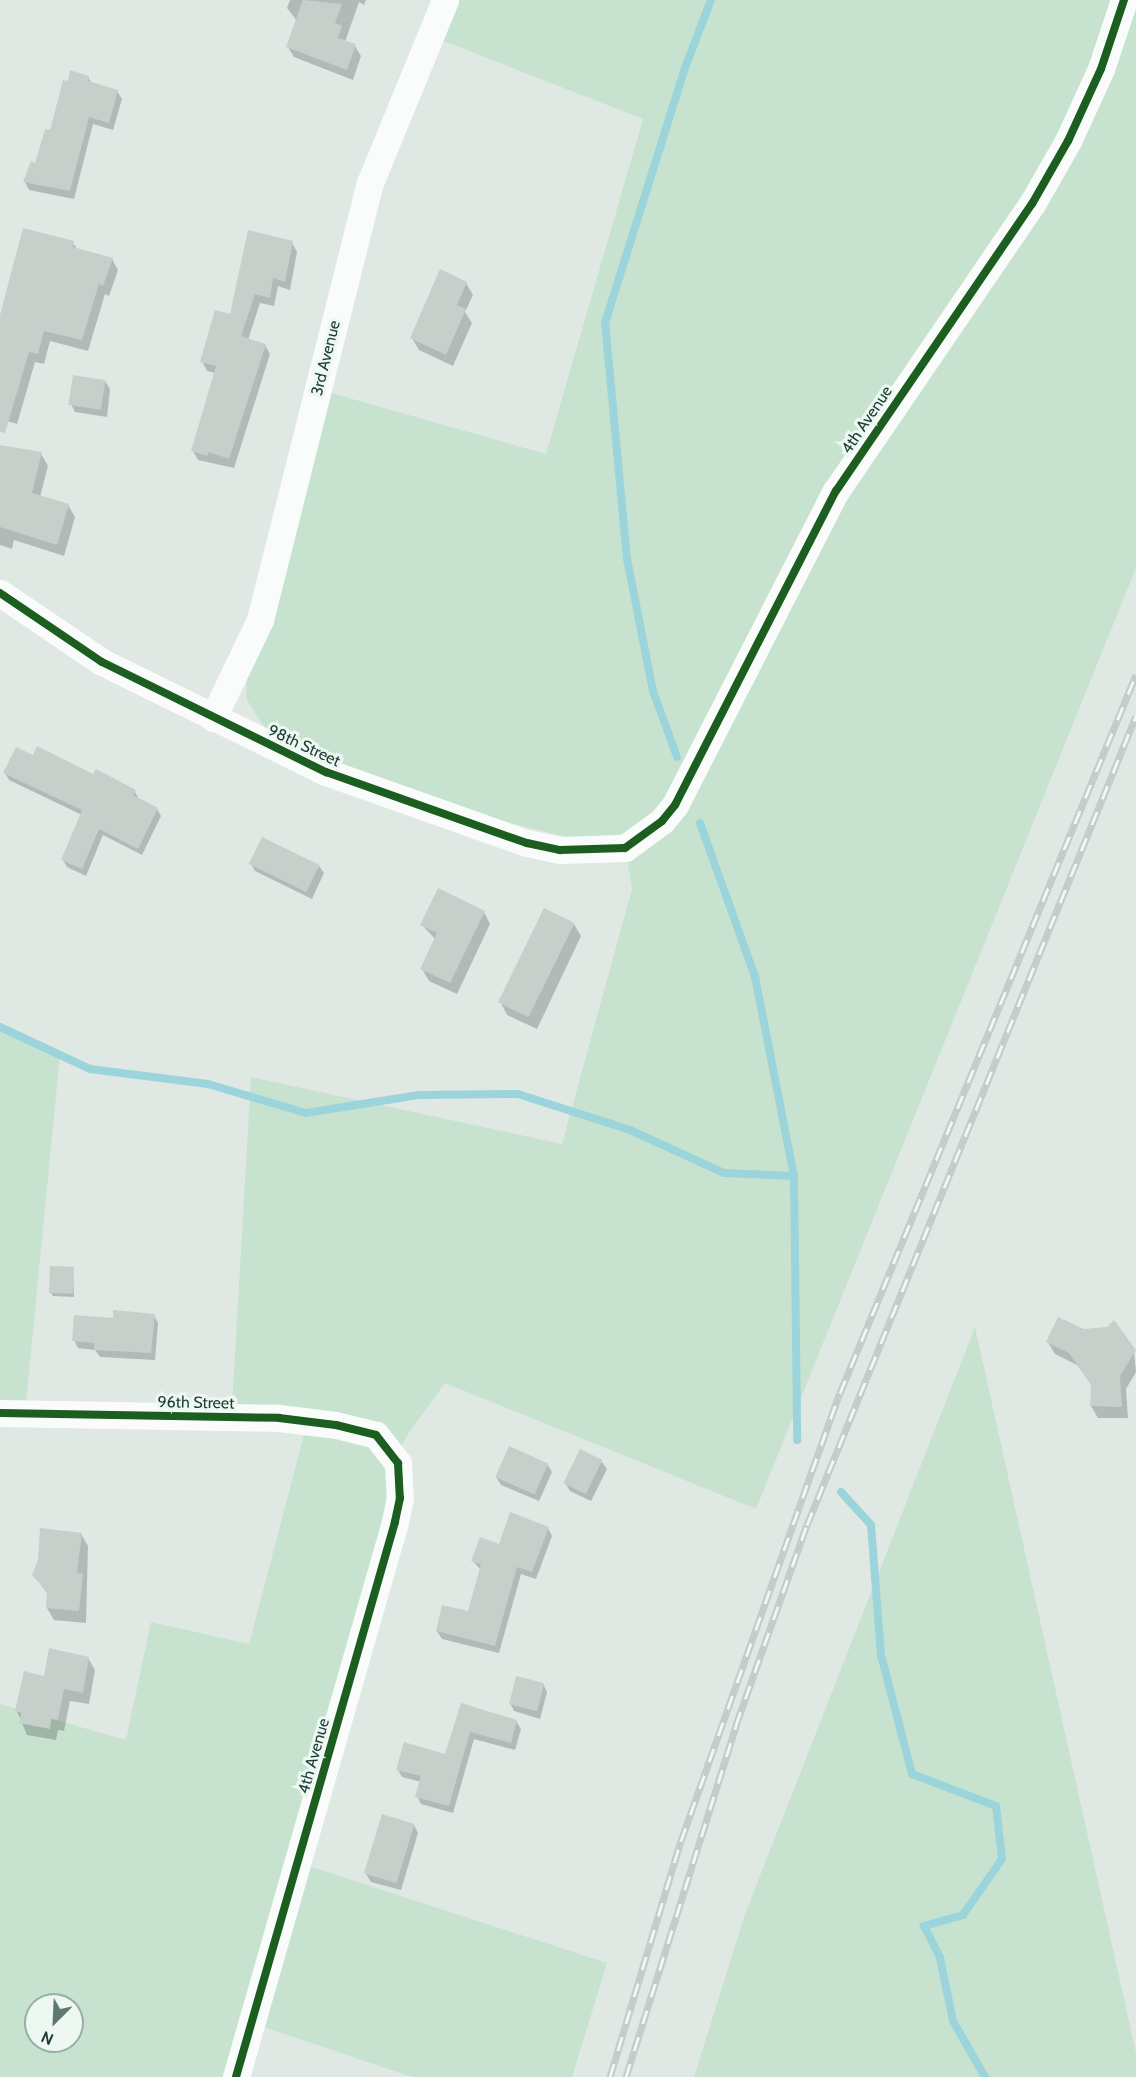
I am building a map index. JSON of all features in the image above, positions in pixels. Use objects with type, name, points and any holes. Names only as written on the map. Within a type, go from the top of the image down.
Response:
[{"type":"street","name":"3rd Avenue","points":[[213,718],[260,620],[370,183],[445,0]]},
{"type":"street","name":"4th Avenue","points":[[625,848],[662,821],[675,805],[836,491],[1032,204],[1068,141],[1096,79],[1124,0]]},
{"type":"street","name":"98th Street","points":[[0,593],[102,662],[326,772],[469,825],[560,850],[625,848]]},
{"type":"street","name":"96th Street","points":[[0,1413],[279,1418],[365,1430],[386,1443]]},
{"type":"street","name":"4th Avenue","points":[[236,2077],[395,1522],[401,1474],[386,1443]]},
{"type":"green space","points":[[456,0],[1136,0],[1136,568],[756,1509],[445,1383],[408,1434],[388,1468],[385,1519],[287,1859],[607,1963],[572,2077],[412,2077],[240,2019],[224,2077],[0,2077],[0,1704],[126,1740],[151,1622],[249,1644],[310,1412],[232,1407],[251,1077],[562,1144],[632,889],[623,834],[571,838],[498,820],[295,747],[265,728],[247,700],[246,679],[328,392],[546,454],[643,119],[441,40]]},
{"type":"green space","points":[[0,1027],[60,1055],[25,1413],[0,1419]]},
{"type":"green space","points":[[975,1327],[1136,2053],[1136,2077],[694,2077],[745,1914]]},
{"type":"building","points":[[303,0],[342,4],[335,23],[342,26],[338,38],[356,44],[347,70],[286,47]]},
{"type":"building","points":[[70,70],[89,76],[88,81],[118,90],[109,123],[89,117],[70,191],[23,182],[31,161],[35,163],[45,129],[50,130],[63,80],[68,81]]},
{"type":"building","points":[[23,228],[74,241],[73,247],[113,258],[103,286],[99,284],[82,340],[44,331],[38,354],[29,352],[5,433],[0,432],[0,315]]},
{"type":"building","points":[[248,230],[293,241],[285,282],[273,278],[270,298],[255,294],[241,336],[266,344],[229,459],[209,452],[207,456],[191,451],[216,366],[200,362],[215,310],[230,314]]},
{"type":"building","points":[[440,269],[467,282],[457,305],[466,309],[446,355],[410,338]]},
{"type":"building","points":[[73,375],[106,380],[101,410],[68,405]]},
{"type":"building","points":[[0,445],[42,452],[32,493],[69,504],[57,545],[0,527]]},
{"type":"building","points":[[37,746],[93,774],[96,769],[136,790],[133,795],[158,808],[138,849],[99,829],[82,869],[61,860],[82,810],[3,773],[16,747],[33,755]]},
{"type":"building","points":[[262,837],[320,865],[306,892],[249,864]]},
{"type":"building","points":[[438,888],[485,911],[450,983],[420,969],[437,933],[420,925]]},
{"type":"building","points":[[544,908],[575,923],[529,1017],[498,1002]]},
{"type":"building","points":[[50,1266],[74,1267],[73,1294],[49,1293]]},
{"type":"building","points":[[113,1310],[155,1314],[151,1353],[94,1350],[94,1343],[72,1341],[74,1315],[113,1318]]},
{"type":"building","points":[[1058,1317],[1084,1329],[1107,1327],[1114,1320],[1136,1350],[1120,1376],[1122,1407],[1090,1406],[1091,1385],[1069,1353],[1046,1342]]},
{"type":"building","points":[[509,1446],[548,1463],[534,1495],[495,1477]]},
{"type":"building","points":[[580,1449],[602,1460],[586,1494],[563,1483]]},
{"type":"building","points":[[510,1512],[549,1527],[532,1572],[517,1567],[495,1646],[436,1631],[442,1605],[468,1611],[481,1564],[471,1561],[480,1537],[499,1544]]},
{"type":"building","points":[[40,1528],[82,1533],[77,1573],[83,1574],[79,1611],[46,1608],[47,1592],[32,1575],[38,1560]]},
{"type":"building","points":[[49,1648],[89,1657],[83,1693],[64,1689],[58,1720],[51,1719],[50,1729],[19,1723],[21,1713],[15,1711],[24,1671],[44,1676]]},
{"type":"building","points":[[516,1676],[544,1683],[537,1711],[509,1704]]},
{"type":"building","points":[[461,1703],[517,1720],[511,1743],[470,1732],[449,1806],[415,1797],[421,1776],[396,1770],[404,1742],[445,1754]]},
{"type":"building","points":[[382,1814],[415,1824],[396,1883],[364,1873]]},
{"type":"waterway","points":[[677,757],[653,691],[627,559],[605,323],[685,68],[711,0]]},
{"type":"waterway","points":[[700,823],[755,977],[794,1176],[797,1440]]},
{"type":"waterway","points":[[0,1027],[90,1069],[208,1084],[306,1113],[419,1095],[518,1094],[630,1130],[724,1173],[794,1176]]},
{"type":"waterway","points":[[841,1492],[871,1525],[881,1655],[912,1774],[996,1806],[1002,1859],[963,1915],[924,1926],[940,1958],[953,2021],[985,2077]]},
{"type":"railway","points":[[610,2077],[681,1841],[840,1393],[1136,675]]},
{"type":"railway","points":[[626,2077],[736,1725],[807,1525],[1136,716]]},
{"type":"cycle path","points":[[0,593],[102,662],[326,772],[527,843],[560,850],[625,848],[662,821],[675,805],[836,491],[1032,204],[1068,141],[1101,69],[1124,0]]},
{"type":"cycle path","points":[[0,1413],[279,1418],[336,1425],[376,1435],[398,1463],[400,1498],[395,1522],[236,2077]]}]
